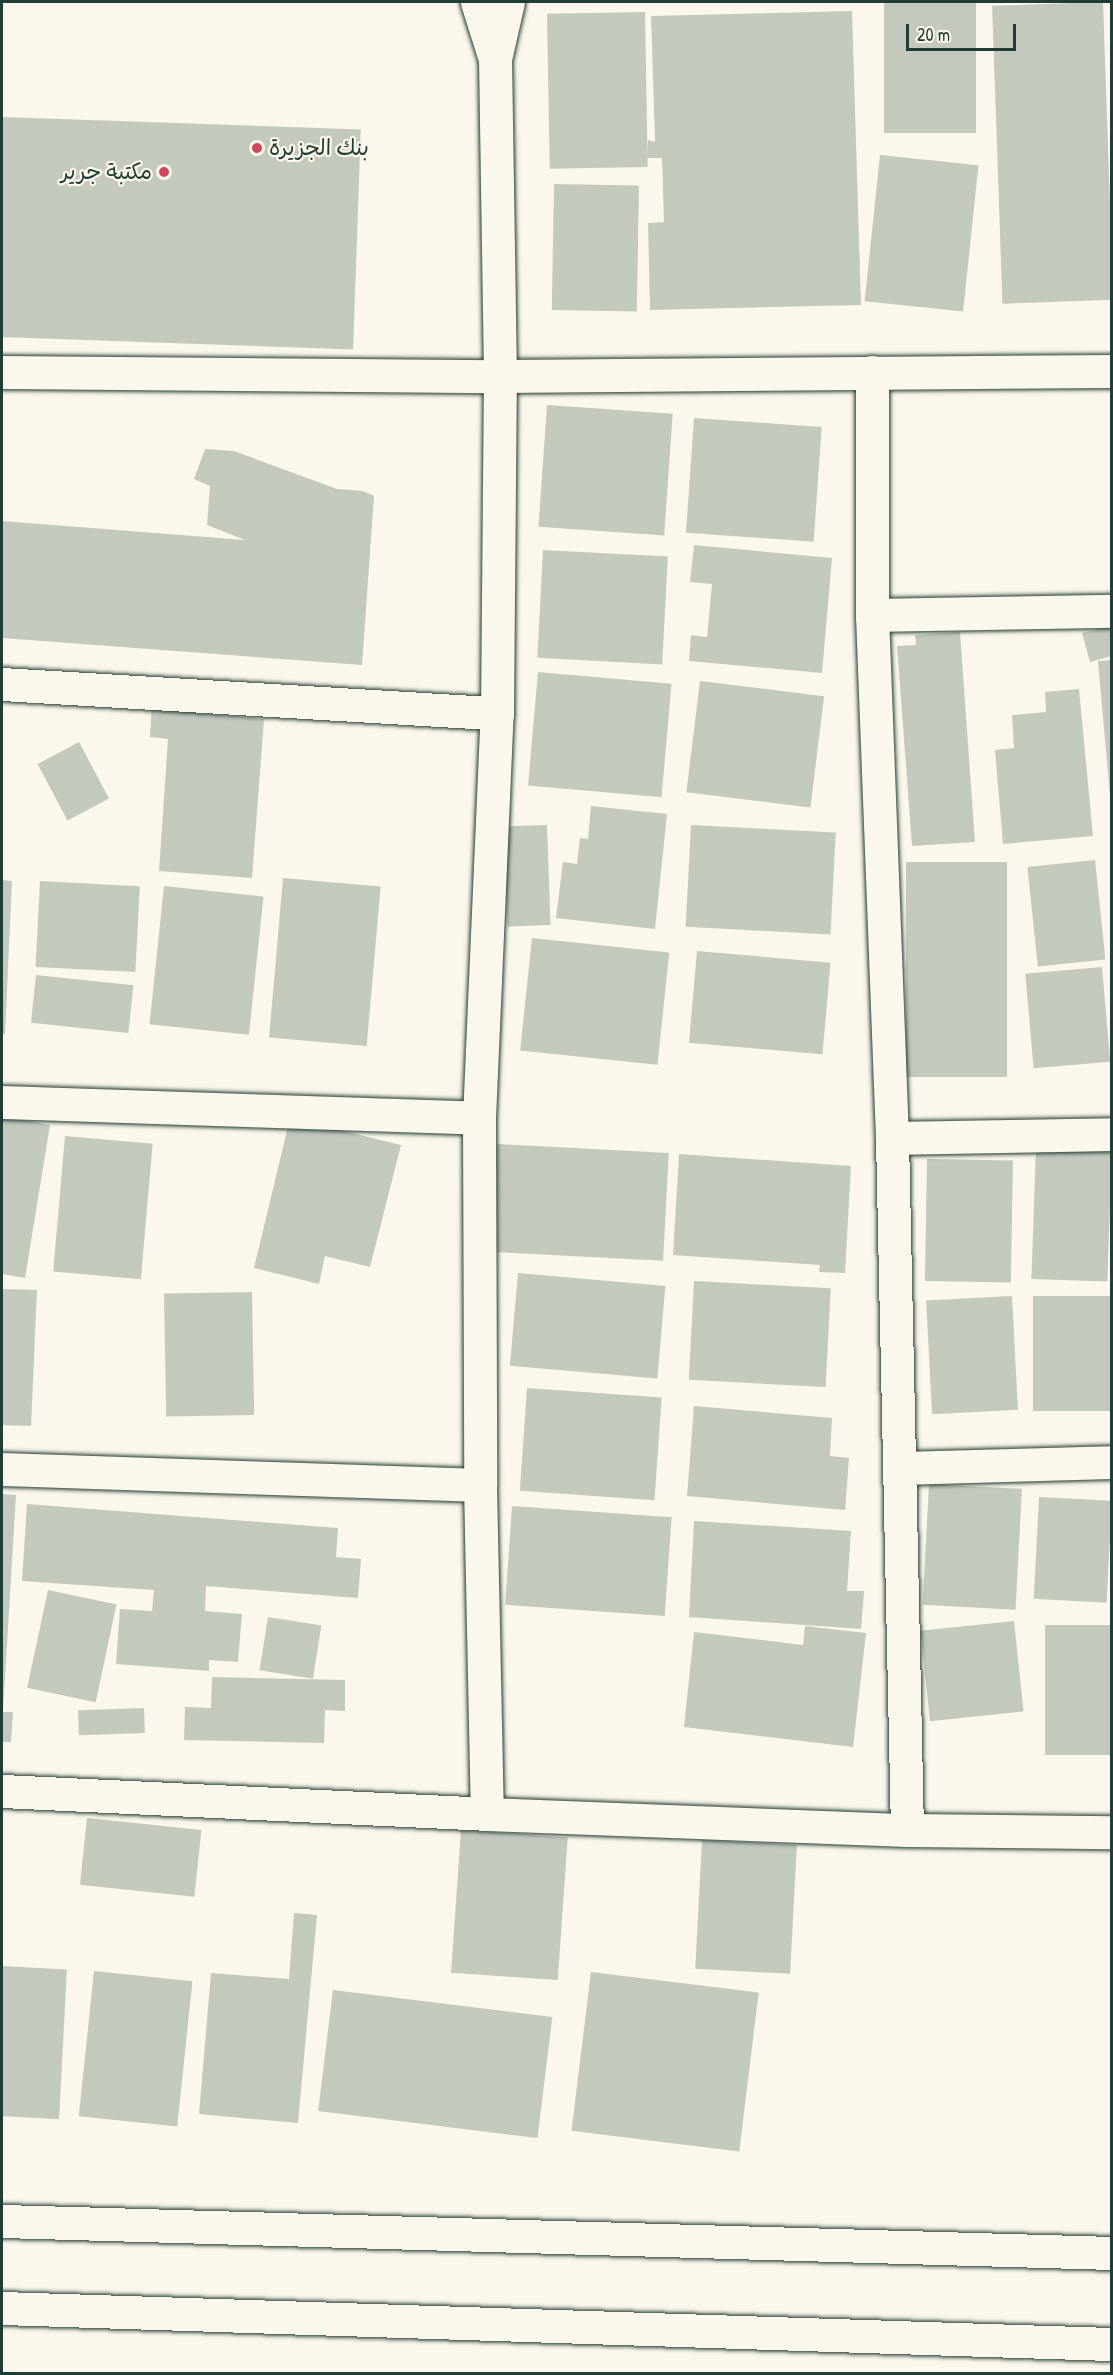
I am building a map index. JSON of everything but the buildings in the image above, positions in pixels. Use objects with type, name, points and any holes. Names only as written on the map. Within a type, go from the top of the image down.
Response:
[{"type":"street","points":[[477,2],[495,59]]},
{"type":"street","points":[[487,1814],[480,1485],[478,1118],[497,713],[500,376],[495,59],[508,2]]},
{"type":"street","points":[[2,372],[500,376],[1112,371]]},
{"type":"street","points":[[872,372],[872,615],[892,1138],[908,1830]]},
{"type":"street","points":[[872,615],[1112,611]]},
{"type":"street","points":[[2,684],[497,713]]},
{"type":"street","points":[[2,1102],[478,1118]]},
{"type":"street","points":[[892,1138],[1112,1134]]},
{"type":"street","points":[[900,1468],[1112,1462]]},
{"type":"street","points":[[2,1469],[480,1485]]},
{"type":"street","points":[[2,1791],[487,1814],[908,1830],[1112,1832]]},
{"type":"street","points":[[2,2221],[1112,2253]]},
{"type":"street","points":[[2,2308],[1112,2344]]},
{"type":"place","name":"بنك الجزيرة","points":[[257,148]]},
{"type":"place","name":"مكتبة جرير","points":[[164,172]]}]
